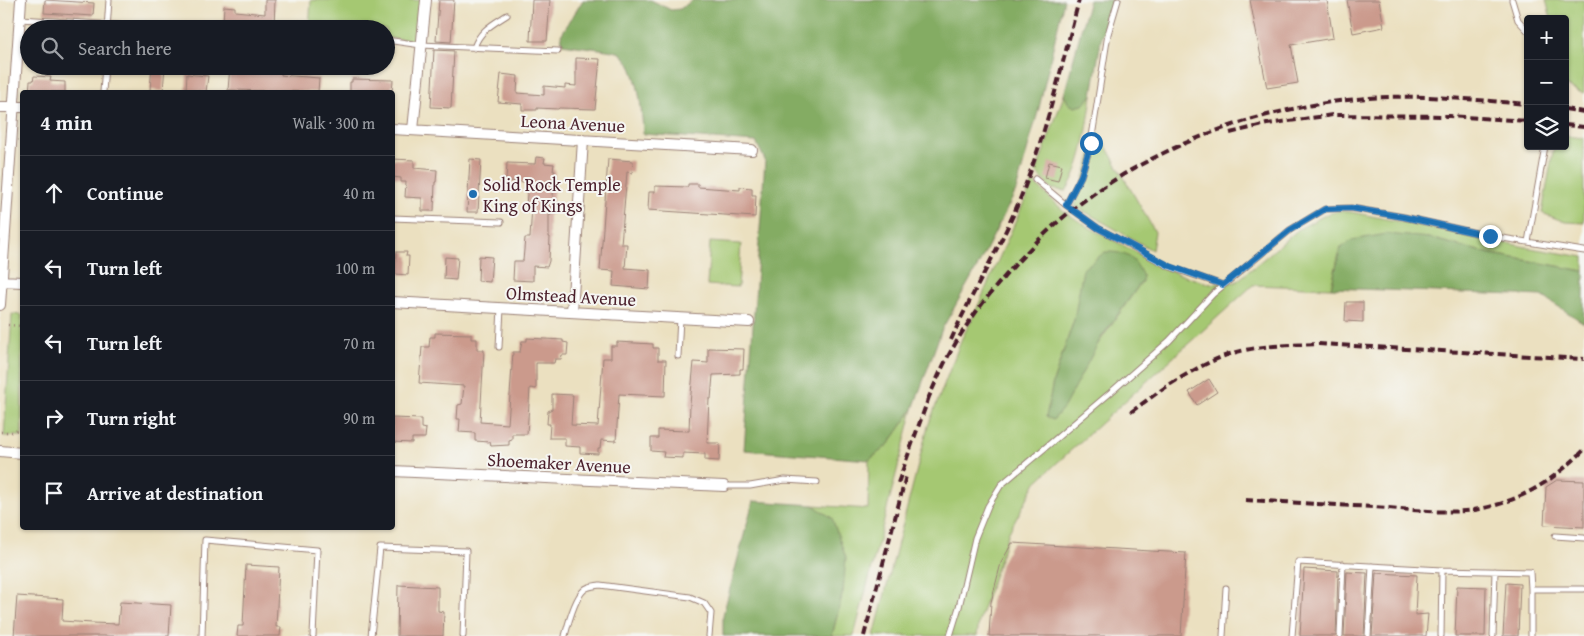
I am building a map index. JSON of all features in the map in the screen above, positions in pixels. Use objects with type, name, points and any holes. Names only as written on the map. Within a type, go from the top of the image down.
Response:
[{"type":"street","points":[[0,305],[18,107],[21,0]]},
{"type":"street","points":[[413,130],[426,0]]},
{"type":"street","points":[[0,107],[18,107]]},
{"type":"street","name":"Leona Avenue","points":[[395,129],[752,150]]},
{"type":"street","points":[[572,312],[583,140]]},
{"type":"street","points":[[1,278],[20,282]]},
{"type":"street","name":"Olmstead Avenue","points":[[395,302],[749,322]]},
{"type":"street","points":[[0,451],[20,453]]},
{"type":"street","name":"Shoemaker Avenue","points":[[395,472],[724,486]]},
{"type":"lane","points":[[108,20],[109,0]]},
{"type":"lane","points":[[1066,205],[1081,176],[1091,143],[1108,34],[1118,0]]},
{"type":"lane","points":[[1512,0],[1518,20],[1524,27]]},
{"type":"lane","points":[[474,48],[478,37],[507,14]]},
{"type":"lane","points":[[20,19],[31,20]]},
{"type":"lane","points":[[395,41],[421,45],[558,51]]},
{"type":"lane","points":[[103,90],[104,75]]},
{"type":"lane","points":[[1528,242],[1544,150]]},
{"type":"lane","points":[[1035,179],[1098,228],[1170,266],[1223,285]]},
{"type":"lane","points":[[950,636],[959,607],[975,538],[988,506],[1001,485],[1048,447],[1161,347],[1212,294],[1290,230],[1325,209],[1351,208],[1404,217],[1490,236],[1584,251]]},
{"type":"lane","points":[[395,218],[501,222]]},
{"type":"lane","points":[[499,347],[501,308]]},
{"type":"lane","points":[[678,356],[680,318]]},
{"type":"lane","points":[[724,486],[750,486],[784,480],[817,482]]},
{"type":"lane","points":[[1555,536],[1584,538]]},
{"type":"lane","points":[[202,636],[205,540],[317,550],[313,636]]},
{"type":"lane","points":[[371,636],[380,548],[466,551],[463,636]]},
{"type":"lane","points":[[1292,636],[1298,562],[1442,570],[1530,572],[1531,636]]},
{"type":"lane","points":[[1340,636],[1343,564]]},
{"type":"lane","points":[[1368,636],[1372,566]]},
{"type":"lane","points":[[1441,636],[1442,570]]},
{"type":"lane","points":[[1493,636],[1495,571]]},
{"type":"lane","points":[[565,636],[572,611],[583,590],[600,585],[690,597],[704,603],[711,612],[709,636]]},
{"type":"lane","points":[[1223,636],[1226,588]]},
{"type":"lane","points":[[1531,589],[1584,590]]},
{"type":"path","points":[[8,325],[20,326]]},
{"type":"path","points":[[1,432],[14,432],[20,428]]},
{"type":"green space","points":[[311,0],[420,0],[418,34],[413,40],[395,39],[395,20],[310,20]]},
{"type":"green space","points":[[583,0],[651,0],[671,10],[680,9],[693,0],[1064,0],[1039,108],[1016,191],[979,264],[942,329],[913,409],[888,445],[869,460],[744,450],[765,160],[756,142],[643,134],[642,114],[635,79],[631,68],[620,53],[563,44],[561,35]]},
{"type":"green space","points":[[1089,0],[1112,0],[1101,40],[1092,95],[1083,105],[1075,107],[1069,104],[1064,95]]},
{"type":"green space","points":[[1546,0],[1584,0],[1584,94],[1569,87],[1569,15],[1550,15]]},
{"type":"green space","points":[[1064,95],[1069,104],[1083,105],[1092,95],[1081,157],[1077,170],[1066,191],[1052,189],[1036,172]]},
{"type":"green space","points":[[1098,132],[1155,232],[1152,250],[1075,206]]},
{"type":"green space","points":[[1569,136],[1584,138],[1584,223],[1565,222],[1542,213],[1553,150],[1569,150]]},
{"type":"green space","points":[[1033,182],[1066,213],[1090,228],[1176,273],[1210,284],[1236,282],[1299,229],[1327,214],[1338,211],[1584,257],[1584,271],[1487,253],[1429,238],[1341,246],[1331,288],[1253,285],[1036,482],[1009,532],[979,621],[977,636],[874,636],[928,426],[962,338]],"holes":[[[1142,281],[1047,417],[1053,382],[1074,320]]]},
{"type":"green space","points":[[1387,234],[1429,238],[1487,253],[1584,271],[1584,323],[1542,296],[1331,288],[1341,247],[1352,240]]},
{"type":"green space","points":[[710,242],[741,244],[738,287],[707,285]]},
{"type":"green space","points":[[1105,252],[1121,253],[1133,260],[1141,272],[1142,281],[1101,338],[1064,407],[1053,420],[1046,417],[1053,382],[1074,320],[1083,269]]},
{"type":"green space","points":[[12,314],[20,315],[20,436],[4,436]]},
{"type":"green space","points":[[913,409],[854,636],[832,636],[843,591],[813,505],[868,509],[869,460],[888,445]]},
{"type":"green space","points":[[753,501],[813,505],[832,518],[846,558],[843,591],[832,636],[723,636],[723,615]]},
{"type":"building","points":[[45,0],[94,3],[93,16],[44,13]]},
{"type":"building","points":[[265,0],[275,0],[274,20],[223,20],[224,6],[235,7],[235,11],[265,14]]},
{"type":"building","points":[[439,0],[454,0],[451,42],[436,41]]},
{"type":"building","points":[[532,0],[550,0],[547,41],[530,41]]},
{"type":"building","points":[[1250,0],[1327,0],[1333,38],[1291,45],[1298,83],[1267,88]]},
{"type":"building","points":[[1347,0],[1379,0],[1384,27],[1353,33]]},
{"type":"building","points":[[434,50],[454,51],[451,108],[431,107]]},
{"type":"building","points":[[576,58],[600,59],[595,109],[537,108],[537,110],[522,110],[522,104],[498,102],[501,74],[518,76],[517,93],[544,95],[544,86],[565,88],[565,85],[576,86]]},
{"type":"building","points":[[151,75],[164,75],[163,90],[150,90]]},
{"type":"building","points":[[187,75],[208,76],[206,90],[186,90]]},
{"type":"building","points":[[229,75],[281,75],[319,78],[318,90],[228,90]]},
{"type":"building","points":[[34,76],[51,77],[50,81],[65,82],[65,90],[29,90],[30,81],[33,81]]},
{"type":"building","points":[[352,79],[393,80],[392,90],[350,90],[350,82],[352,82]]},
{"type":"building","points":[[536,157],[545,158],[544,163],[554,164],[553,170],[555,170],[552,209],[551,215],[549,215],[549,261],[547,267],[533,266],[533,281],[513,280],[514,261],[523,261],[525,238],[530,238],[532,206],[526,206],[528,182],[506,181],[507,163],[535,164]]},
{"type":"building","points":[[395,159],[414,160],[414,168],[437,170],[434,211],[422,211],[422,198],[405,197],[406,182],[401,182],[401,178],[395,177]]},
{"type":"building","name":"Solid Rock Temple King of Kings","points":[[470,159],[481,160],[478,212],[467,212]]},
{"type":"building","points":[[608,159],[633,161],[632,173],[627,172],[621,244],[627,244],[625,268],[650,270],[649,289],[613,286],[614,271],[600,270]]},
{"type":"building","points":[[1049,162],[1062,165],[1058,181],[1045,178]]},
{"type":"building","points":[[688,184],[698,184],[698,187],[740,190],[740,187],[752,188],[752,195],[756,195],[755,217],[648,210],[649,192],[655,192],[655,186],[688,187]]},
{"type":"building","points":[[396,252],[407,252],[406,256],[409,256],[408,275],[395,274]]},
{"type":"building","points":[[479,256],[492,257],[490,282],[478,281]]},
{"type":"building","points":[[445,257],[458,258],[456,280],[444,279]]},
{"type":"building","points":[[1346,302],[1363,302],[1363,322],[1345,321]]},
{"type":"building","points":[[435,333],[471,334],[471,339],[477,339],[477,350],[484,350],[480,422],[508,424],[513,352],[520,352],[522,341],[527,341],[527,338],[563,340],[563,342],[568,343],[567,355],[562,355],[561,359],[555,359],[554,363],[536,363],[536,389],[530,388],[527,434],[512,434],[512,440],[509,441],[509,445],[491,446],[490,442],[475,441],[475,433],[459,432],[460,419],[457,419],[458,405],[462,404],[464,386],[419,383],[422,347],[429,347],[430,337],[435,337]]},
{"type":"building","points":[[617,342],[653,344],[653,348],[658,348],[658,360],[666,360],[665,396],[619,394],[616,441],[601,440],[598,454],[580,453],[580,447],[565,446],[565,438],[549,438],[550,424],[547,424],[548,411],[552,409],[552,394],[573,395],[571,425],[598,426],[603,358],[611,358],[611,346],[617,346]]},
{"type":"building","points":[[708,348],[744,349],[743,369],[740,369],[740,374],[713,375],[711,399],[709,399],[707,443],[720,443],[719,461],[705,460],[705,454],[683,453],[683,458],[663,457],[664,452],[651,451],[651,438],[658,438],[658,430],[689,431],[694,362],[708,363]]},
{"type":"building","points":[[1209,379],[1217,392],[1197,405],[1189,392]]},
{"type":"building","points":[[395,418],[421,419],[421,428],[426,429],[425,438],[412,438],[412,443],[395,442]]},
{"type":"building","points":[[1557,480],[1584,481],[1584,527],[1544,525],[1546,487]]},
{"type":"building","points":[[1012,543],[1186,553],[1181,636],[989,636],[991,602],[1001,563]]},
{"type":"building","points":[[246,565],[279,567],[276,627],[281,627],[280,636],[237,636],[238,626],[243,626]]},
{"type":"building","points":[[1304,569],[1338,571],[1336,636],[1300,636]]},
{"type":"building","points":[[1347,572],[1367,573],[1364,636],[1344,636]]},
{"type":"building","points":[[1376,573],[1417,575],[1415,615],[1428,614],[1426,636],[1372,636]]},
{"type":"building","points":[[1506,583],[1520,584],[1518,636],[1503,636]]},
{"type":"building","points":[[398,585],[438,587],[438,611],[444,612],[443,636],[397,636]]},
{"type":"building","points":[[1457,586],[1486,587],[1485,636],[1455,636]]},
{"type":"building","points":[[17,596],[63,599],[62,621],[92,623],[118,624],[120,602],[171,605],[169,636],[14,636]]},
{"type":"railway","points":[[951,340],[1010,221],[1028,179],[1052,103],[1079,0]]},
{"type":"railway","points":[[927,401],[946,360],[965,328],[991,293],[1021,258],[1049,230],[1082,202],[1118,178],[1157,156],[1198,138],[1240,123],[1283,111],[1326,103],[1369,98],[1409,97],[1524,104]]},
{"type":"railway","points":[[1569,110],[1584,112]]},
{"type":"railway","points":[[1230,133],[1267,124],[1333,115],[1450,116],[1524,121]]},
{"type":"railway","points":[[1569,125],[1584,127]]},
{"type":"railway","points":[[1131,412],[1201,366],[1227,355],[1261,347],[1319,344],[1584,359]]},
{"type":"railway","points":[[898,483],[930,394]]},
{"type":"railway","points":[[1245,500],[1442,512],[1468,511],[1496,505],[1524,494],[1561,471],[1584,450]]},
{"type":"railway","points":[[864,636],[906,476]]},
{"type":"place","name":"Solid Rock Temple King of Kings","points":[[473,194]]},
{"type":"route","points":[[1091,143],[1081,176],[1066,205],[1098,228],[1170,266],[1223,285],[1290,230],[1325,209],[1351,208],[1404,217],[1490,236]]}]
